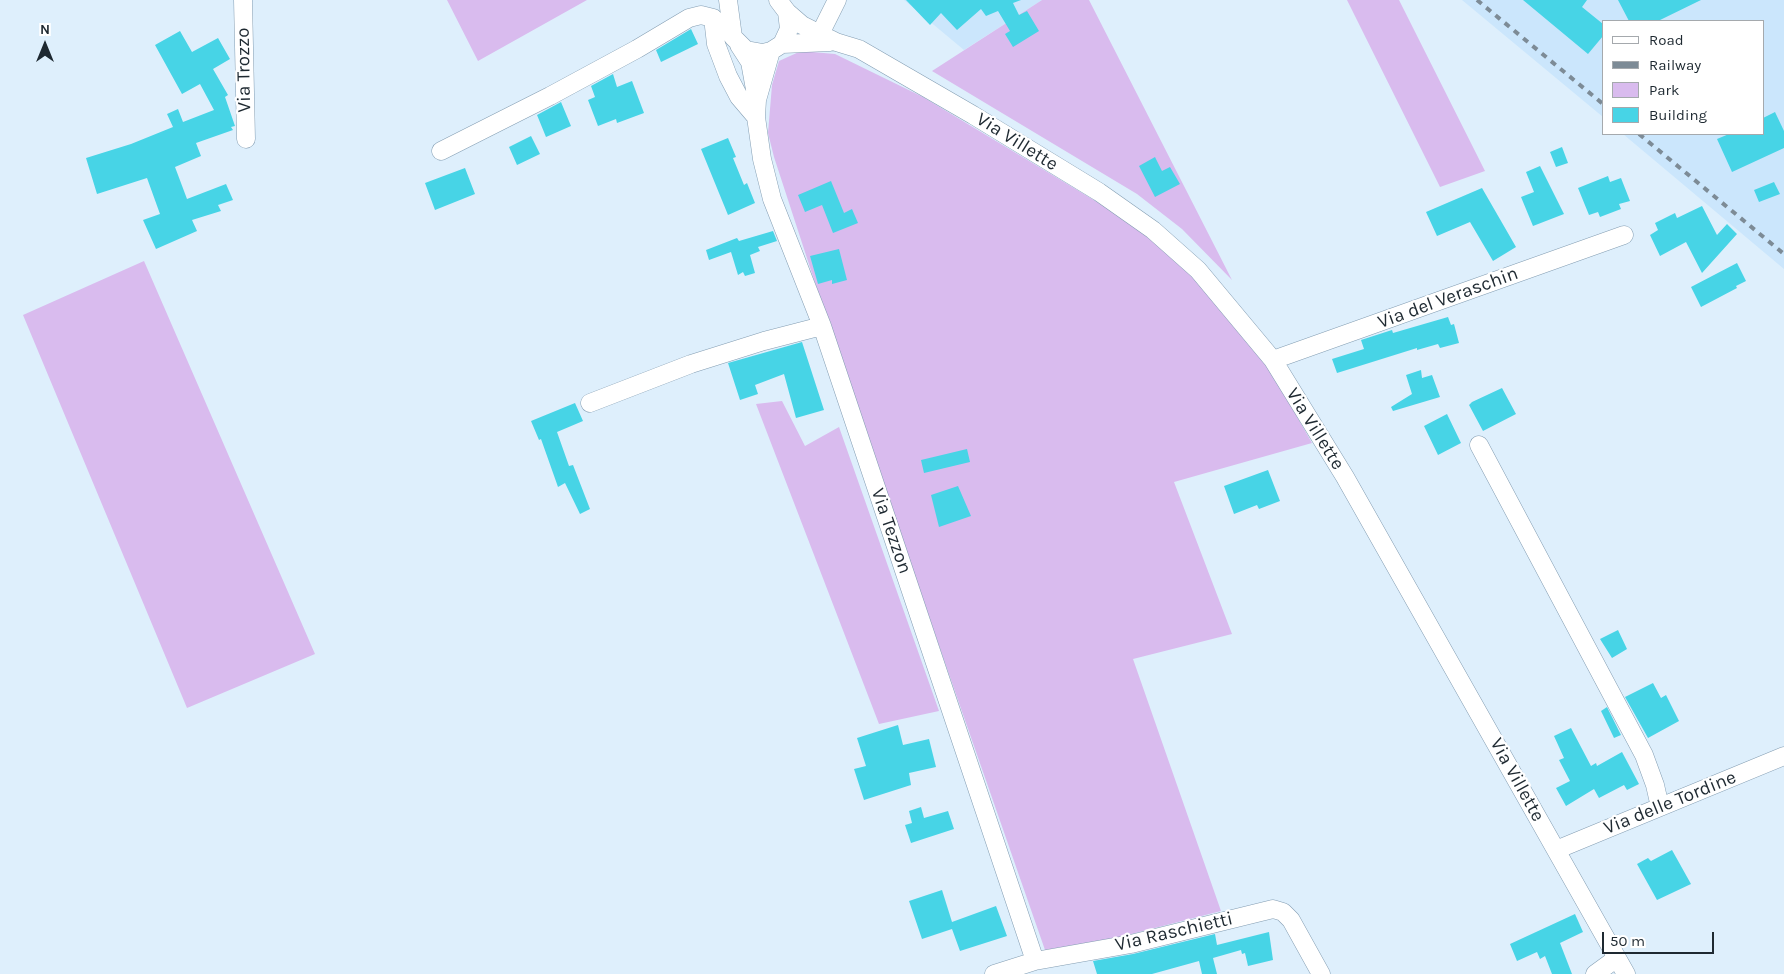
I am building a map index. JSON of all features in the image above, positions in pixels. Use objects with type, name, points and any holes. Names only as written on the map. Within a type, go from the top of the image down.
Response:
[{"type":"street","name":"Via Trozzo","points":[[243,0],[246,139]]},
{"type":"street","points":[[728,0],[733,37],[738,45]]},
{"type":"street","points":[[730,18],[733,10],[742,0]]},
{"type":"street","points":[[820,34],[837,0]]},
{"type":"street","name":"Via Villette","points":[[783,6],[802,25],[836,42],[859,49],[973,115],[1099,192],[1153,230],[1198,270],[1273,360],[1345,477],[1626,974]]},
{"type":"street","name":"Via Villette","points":[[777,47],[789,29],[783,6]]},
{"type":"street","points":[[441,151],[558,92],[689,18],[701,15],[712,18],[716,44],[728,76],[739,97],[756,108]]},
{"type":"street","name":"Via Villette","points":[[738,45],[754,53],[777,47],[836,42]]},
{"type":"street","name":"Via Tezzon","points":[[738,45],[750,62],[762,159],[772,199],[822,326],[1035,961]]},
{"type":"street","name":"Via Tezzon","points":[[756,108],[777,47]]},
{"type":"street","name":"Via del Veraschin","points":[[1273,360],[1624,235]]},
{"type":"street","points":[[590,403],[691,364],[764,341],[822,326]]},
{"type":"street","points":[[1479,445],[1644,755],[1655,785],[1660,807]]},
{"type":"street","name":"Via delle Tordine","points":[[1556,850],[1784,756]]},
{"type":"street","name":"Via Raschietti","points":[[994,974],[1035,961],[1131,944],[1273,910],[1283,912],[1291,920],[1321,974]]},
{"type":"street","points":[[1595,974],[1617,958]]},
{"type":"shaded area","points":[[904,0],[1042,0],[964,50]]},
{"type":"shaded area","points":[[1462,0],[1784,0],[1784,269],[1624,135],[1764,135],[1764,20],[1602,20],[1602,116]]},
{"type":"green space","points":[[447,0],[587,0],[478,61]]},
{"type":"green space","points":[[1042,0],[1089,0],[1232,280],[1182,229],[1137,194],[932,71]]},
{"type":"green space","points":[[1347,0],[1399,0],[1485,171],[1440,187]]},
{"type":"green space","points":[[801,51],[835,54],[923,97],[1122,217],[1165,250],[1205,290],[1267,364],[1312,443],[1174,482],[1232,634],[1133,659],[1221,911],[1112,939],[1045,950],[849,387],[774,157],[768,133],[772,85],[779,61]]},
{"type":"green space","points":[[144,261],[315,654],[187,708],[23,315]]},
{"type":"green space","points":[[782,401],[805,446],[839,427],[939,711],[879,724],[756,404]]},
{"type":"building","points":[[906,0],[1021,0],[1013,3],[1019,15],[1027,11],[1039,31],[1013,47],[1005,34],[1010,31],[998,11],[986,16],[981,9],[957,30],[941,13],[930,25]]},
{"type":"building","points":[[1523,0],[1587,0],[1582,7],[1602,23],[1602,37],[1588,54]]},
{"type":"building","points":[[1618,0],[1701,0],[1660,20],[1628,20]]},
{"type":"building","points":[[691,29],[698,44],[661,62],[656,50]]},
{"type":"building","points":[[180,31],[192,52],[218,38],[230,59],[213,69],[228,95],[225,97],[235,126],[231,127],[233,130],[196,143],[201,156],[175,167],[187,199],[226,184],[233,200],[218,205],[221,211],[192,220],[197,231],[156,249],[143,220],[160,214],[147,178],[97,194],[86,158],[131,144],[173,127],[167,114],[178,109],[183,122],[214,110],[200,84],[182,94],[155,45]]},
{"type":"building","points":[[613,74],[617,87],[632,81],[644,113],[617,123],[616,119],[598,126],[588,100],[595,97],[591,86]]},
{"type":"building","points":[[561,102],[571,126],[546,137],[537,115]]},
{"type":"building","points":[[1775,112],[1784,131],[1784,148],[1732,172],[1717,139],[1727,135],[1764,135],[1764,118]]},
{"type":"building","points":[[531,136],[540,154],[517,165],[509,147]]},
{"type":"building","points":[[728,138],[736,157],[733,158],[744,185],[747,183],[755,203],[728,215],[701,149]]},
{"type":"building","points":[[1562,147],[1568,163],[1556,167],[1550,152]]},
{"type":"building","points":[[1155,157],[1162,171],[1170,167],[1180,184],[1155,197],[1139,166]]},
{"type":"building","points":[[1540,166],[1564,214],[1533,226],[1521,197],[1534,192],[1526,172]]},
{"type":"building","points":[[465,168],[475,194],[435,210],[425,183]]},
{"type":"building","points":[[1608,176],[1610,182],[1621,178],[1630,201],[1619,204],[1621,209],[1600,217],[1598,212],[1589,215],[1578,188]]},
{"type":"building","points":[[831,181],[844,213],[852,209],[858,223],[833,233],[822,205],[805,212],[798,195]]},
{"type":"building","points":[[1774,182],[1780,194],[1759,202],[1754,190]]},
{"type":"building","points":[[1482,188],[1516,247],[1493,261],[1470,222],[1437,236],[1426,212]]},
{"type":"building","points":[[1702,206],[1717,235],[1727,224],[1737,234],[1702,273],[1686,242],[1660,256],[1650,235],[1658,230],[1655,223],[1675,213],[1677,218]]},
{"type":"building","points":[[773,231],[777,241],[758,247],[760,251],[750,255],[755,273],[745,276],[743,272],[738,275],[731,252],[709,260],[706,250],[737,238],[739,241]]},
{"type":"building","points":[[839,249],[847,280],[832,284],[832,280],[818,284],[810,256]]},
{"type":"building","points":[[1737,263],[1746,281],[1736,286],[1737,288],[1701,307],[1691,287]]},
{"type":"building","points":[[1448,317],[1451,325],[1454,324],[1459,343],[1440,348],[1438,344],[1417,350],[1417,348],[1337,373],[1332,359],[1364,349],[1361,340],[1392,330],[1393,333]]},
{"type":"building","points":[[802,342],[824,410],[796,418],[784,374],[755,385],[758,394],[740,400],[728,363]]},
{"type":"building","points":[[1421,370],[1422,378],[1432,375],[1440,397],[1393,411],[1391,407],[1412,394],[1406,375]]},
{"type":"building","points":[[1502,388],[1516,414],[1483,431],[1469,405]]},
{"type":"building","points":[[575,403],[583,421],[557,432],[569,466],[573,465],[590,509],[580,514],[565,483],[558,487],[541,439],[539,440],[531,421]]},
{"type":"building","points":[[1447,414],[1461,443],[1438,455],[1424,426]]},
{"type":"building","points":[[967,449],[970,462],[924,473],[921,460]]},
{"type":"building","points":[[1268,470],[1280,501],[1259,509],[1257,505],[1234,514],[1224,486]]},
{"type":"building","points":[[958,486],[971,516],[939,527],[931,495]]},
{"type":"building","points":[[1618,630],[1627,649],[1612,658],[1600,639]]},
{"type":"building","points":[[1653,683],[1661,698],[1666,695],[1679,721],[1648,738],[1625,697]]},
{"type":"building","points":[[1607,707],[1621,735],[1614,738],[1601,711]]},
{"type":"building","points":[[898,725],[903,745],[929,739],[936,767],[909,773],[911,785],[864,800],[854,769],[866,766],[857,738]]},
{"type":"building","points":[[1571,728],[1591,766],[1596,763],[1597,766],[1622,752],[1639,784],[1627,790],[1624,785],[1599,798],[1594,789],[1566,806],[1556,788],[1570,781],[1559,760],[1564,758],[1554,736]]},
{"type":"building","points":[[921,807],[924,818],[948,811],[954,829],[911,843],[905,825],[912,823],[909,811]]},
{"type":"building","points":[[1672,850],[1691,884],[1657,900],[1637,864],[1648,858],[1651,861]]},
{"type":"building","points":[[942,890],[952,922],[996,906],[1007,936],[960,951],[952,929],[922,939],[909,901]]},
{"type":"building","points":[[1575,914],[1583,932],[1560,943],[1572,974],[1552,974],[1545,956],[1540,959],[1537,952],[1517,961],[1510,944]]},
{"type":"building","points":[[1269,932],[1273,960],[1248,966],[1245,953],[1242,954],[1241,950],[1213,958],[1217,974],[1202,974],[1199,961],[1152,974],[1097,974],[1093,961],[1133,954],[1215,934],[1217,945]]},
{"type":"railway","points":[[1477,0],[1602,103]]},
{"type":"railway","points":[[1640,135],[1784,254]]}]
